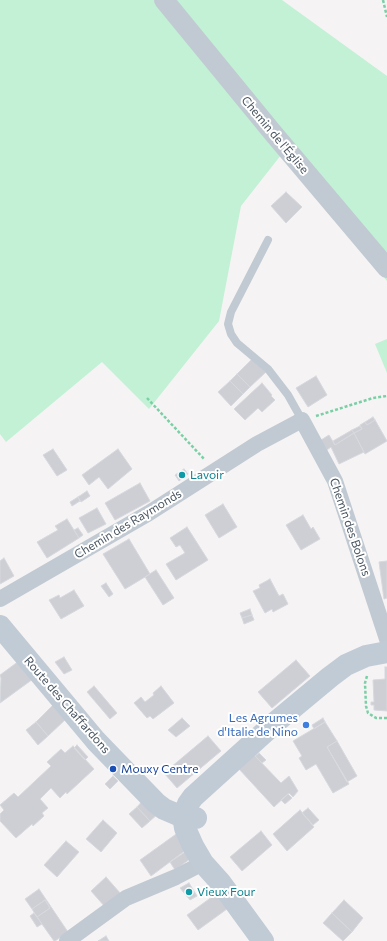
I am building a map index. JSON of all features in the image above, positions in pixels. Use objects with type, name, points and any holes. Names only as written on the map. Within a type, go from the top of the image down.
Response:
[{"type":"main road","name":"Route des Chaffardons","points":[[0,626],[96,741],[134,780],[164,809],[190,817]]},
{"type":"main road","points":[[220,882],[203,840],[190,817],[188,804],[193,797],[277,721],[346,665],[366,656],[387,652]]},
{"type":"main road","points":[[190,817],[185,828],[203,863],[220,882],[263,941]]},
{"type":"street","name":"Chemin de l'Église","points":[[164,0],[273,134],[387,268]]},
{"type":"street","name":"Chemin des Raymonds","points":[[0,599],[149,513],[257,444],[302,420]]},
{"type":"street","name":"Chemin des Bolons","points":[[302,420],[336,481],[387,639]]},
{"type":"street","points":[[67,941],[126,898],[176,877],[203,863]]},
{"type":"lane","points":[[268,240],[231,312],[228,324],[231,334],[237,343],[268,369],[288,395],[302,420]]},
{"type":"path","points":[[383,0],[387,17]]},
{"type":"path","points":[[302,420],[373,398],[387,396]]},
{"type":"path","points":[[147,398],[215,471]]},
{"type":"path","points":[[369,672],[365,683],[366,706],[368,713],[376,718],[387,718]]},
{"type":"green space","points":[[0,0],[282,0],[387,76],[387,281],[281,155],[241,206],[219,321],[149,409],[102,362],[6,442],[0,434]]},
{"type":"green space","points":[[387,339],[387,373],[375,344]]},
{"type":"building","points":[[286,192],[302,207],[286,223],[271,206]]},
{"type":"building","points":[[252,359],[266,372],[250,387],[237,374]]},
{"type":"building","points":[[237,374],[250,387],[243,394],[230,381]]},
{"type":"building","points":[[316,376],[327,395],[308,407],[296,388]]},
{"type":"building","points":[[230,381],[243,394],[231,406],[218,392]]},
{"type":"building","points":[[262,383],[275,400],[262,412],[258,408],[245,420],[234,409]]},
{"type":"building","points":[[373,417],[375,420],[367,425],[365,422]]},
{"type":"building","points":[[375,420],[387,441],[365,454],[354,433],[362,429],[360,425],[365,422],[367,425]]},
{"type":"building","points":[[360,426],[362,429],[354,433],[352,430]]},
{"type":"building","points":[[352,430],[354,433],[335,445],[333,441]]},
{"type":"building","points":[[354,433],[364,452],[339,464],[331,447],[327,450],[321,440],[329,435],[335,445]]},
{"type":"building","points":[[53,449],[67,470],[57,476],[43,455]]},
{"type":"building","points":[[118,449],[132,469],[108,489],[99,477],[89,485],[82,475]]},
{"type":"building","name":"Lavoir","points":[[184,469],[188,474],[179,481],[175,475]]},
{"type":"building","points":[[140,483],[150,501],[115,520],[105,503]]},
{"type":"building","points":[[87,491],[90,496],[81,502],[78,497]]},
{"type":"building","points":[[78,497],[80,501],[72,506],[70,502]]},
{"type":"building","points":[[223,504],[237,527],[219,538],[205,515]]},
{"type":"building","points":[[97,508],[106,524],[88,533],[79,518]]},
{"type":"building","points":[[303,515],[311,529],[313,527],[320,539],[301,550],[286,525]]},
{"type":"building","points":[[67,519],[79,538],[47,558],[37,542],[58,530],[55,526]]},
{"type":"building","points":[[187,527],[208,560],[176,580],[166,564],[185,553],[180,545],[176,547],[170,538]]},
{"type":"building","points":[[78,528],[83,535],[79,538],[74,530]]},
{"type":"building","points":[[129,539],[150,574],[125,589],[103,554]]},
{"type":"building","points":[[4,558],[14,576],[0,584],[0,561]]},
{"type":"building","points":[[387,561],[387,598],[384,599],[379,562]]},
{"type":"building","points":[[156,570],[174,598],[163,605],[145,577]]},
{"type":"building","points":[[270,579],[279,596],[283,594],[288,604],[273,612],[272,609],[265,613],[253,591],[260,588],[259,585]]},
{"type":"building","points":[[106,583],[113,594],[109,597],[101,586]]},
{"type":"building","points":[[74,590],[84,606],[61,619],[49,600],[59,595],[60,598]]},
{"type":"building","points":[[250,609],[252,615],[242,618],[240,613]]},
{"type":"building","points":[[252,615],[254,620],[244,624],[242,618]]},
{"type":"building","points":[[64,657],[72,670],[64,674],[55,662]]},
{"type":"building","points":[[296,660],[310,676],[272,708],[258,692]]},
{"type":"building","points":[[19,661],[33,679],[0,703],[0,675]]},
{"type":"building","points":[[385,667],[387,667],[387,711],[374,710],[374,705],[371,705],[371,702],[374,702],[373,680],[385,679]]},
{"type":"building","points":[[94,686],[117,713],[110,719],[87,692]]},
{"type":"building","points":[[161,686],[174,703],[153,719],[150,716],[147,718],[134,703],[141,697],[145,702],[154,695],[153,693]]},
{"type":"building","points":[[54,704],[66,719],[48,736],[36,722]]},
{"type":"building","points":[[182,718],[190,726],[176,737],[168,730]]},
{"type":"building","points":[[323,718],[325,722],[314,729],[312,725]]},
{"type":"building","points":[[36,722],[48,736],[38,745],[26,730]]},
{"type":"building","points":[[325,722],[337,741],[327,747],[349,784],[333,793],[316,764],[306,770],[299,758],[302,756],[293,741]]},
{"type":"building","points":[[208,736],[221,751],[177,788],[164,773]]},
{"type":"building","points":[[337,741],[357,776],[347,782],[327,747]]},
{"type":"building","points":[[77,745],[88,757],[85,760],[74,748]]},
{"type":"building","points":[[73,746],[94,769],[67,794],[66,792],[60,798],[51,788],[40,799],[48,808],[42,813],[44,816],[16,838],[0,821],[0,814],[4,810],[0,805],[14,793],[18,797],[51,766],[47,762],[61,749],[65,753]]},
{"type":"building","points":[[259,753],[266,760],[262,763],[255,756]]},
{"type":"building","points":[[254,755],[281,783],[289,776],[298,791],[293,797],[289,793],[274,807],[239,769]]},
{"type":"building","points":[[113,776],[118,781],[110,789],[105,784]]},
{"type":"building","points":[[288,794],[292,798],[285,804],[281,800]]},
{"type":"building","points":[[145,798],[159,813],[150,821],[137,807]]},
{"type":"building","points":[[137,807],[150,821],[142,828],[129,814]]},
{"type":"building","points":[[308,808],[319,820],[313,825],[302,813]]},
{"type":"building","points":[[300,810],[314,827],[287,851],[273,834]]},
{"type":"building","points":[[103,820],[117,833],[101,852],[86,839]]},
{"type":"building","points":[[261,831],[272,845],[242,871],[230,857]]},
{"type":"building","points":[[179,832],[190,847],[151,876],[140,860]]},
{"type":"building","points":[[66,841],[79,852],[57,877],[44,865]]},
{"type":"building","points":[[185,852],[190,859],[175,870],[170,862]]},
{"type":"building","points":[[106,877],[121,894],[106,908],[91,891]]},
{"type":"building","name":"Vieux Four","points":[[189,883],[197,896],[190,900],[180,888]]},
{"type":"building","points":[[39,889],[68,932],[55,941],[37,917],[50,908],[45,900],[32,909],[25,899]]},
{"type":"building","points":[[216,894],[227,909],[198,930],[187,915]]},
{"type":"building","points":[[45,900],[50,908],[37,917],[32,909]]},
{"type":"building","points":[[344,900],[363,918],[352,932],[332,913]]},
{"type":"building","points":[[34,913],[42,924],[37,927],[30,916]]},
{"type":"building","points":[[332,913],[352,932],[343,941],[323,923]]},
{"type":"building","points":[[106,936],[109,941],[98,941]]},
{"type":"place","name":"Lavoir","points":[[182,475]]},
{"type":"place","name":"Les Agrumes d'Italie de Nino","points":[[306,725]]},
{"type":"place","name":"Mouxy Centre","points":[[113,769]]},
{"type":"place","name":"Vieux Four","points":[[189,892]]}]
